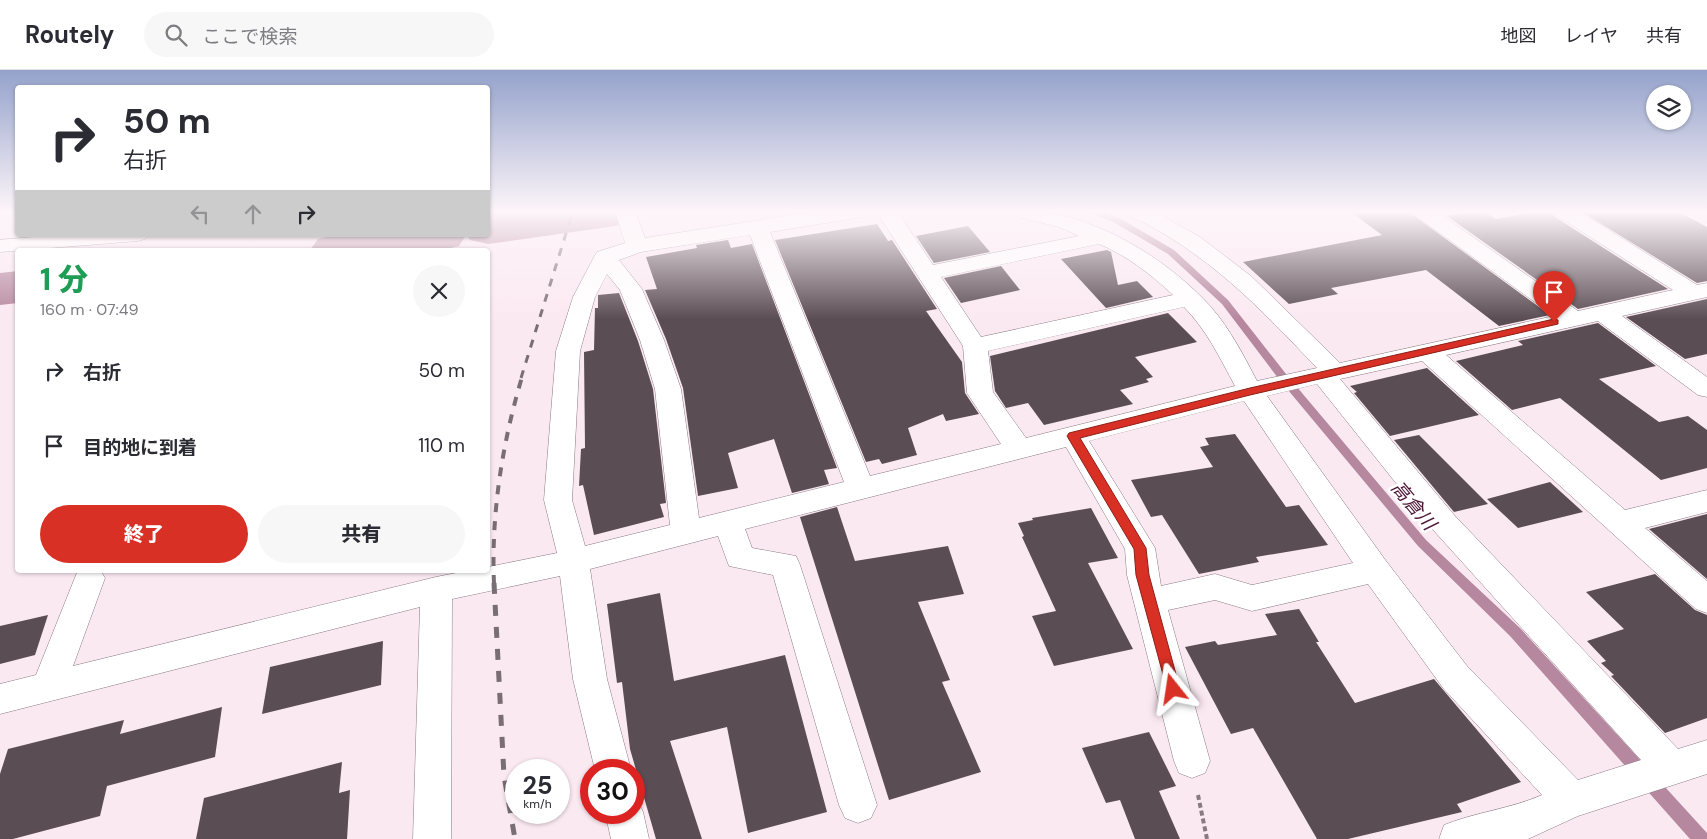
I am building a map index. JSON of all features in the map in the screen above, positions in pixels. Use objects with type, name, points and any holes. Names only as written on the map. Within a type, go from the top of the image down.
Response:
[{"type":"street","points":[[610,759],[590,679],[574,561],[558,500],[568,351],[584,297],[605,257],[627,247]]},
{"type":"street","points":[[765,247],[861,489]]},
{"type":"street","points":[[909,247],[975,346],[980,393],[1020,450]]},
{"type":"street","points":[[927,273],[1055,247]]},
{"type":"street","points":[[1120,247],[1143,260],[1203,313],[1228,350],[1260,389],[1375,570],[1455,677],[1572,800]]},
{"type":"street","points":[[1200,247],[1226,266],[1265,301],[1445,524],[1672,768]]},
{"type":"street","points":[[1471,247],[1572,318]]},
{"type":"street","points":[[1625,247],[1703,291]]},
{"type":"street","points":[[605,257],[631,289],[652,340],[668,389],[686,533]]},
{"type":"street","points":[[0,699],[436,590],[574,561],[1260,389],[1572,318],[1703,291]]},
{"type":"street","points":[[975,346],[1188,299]]},
{"type":"street","points":[[1601,312],[1707,389]]},
{"type":"street","points":[[1427,352],[1707,600]]},
{"type":"street","points":[[1073,436],[1140,548],[1143,575],[1192,761]]},
{"type":"street","points":[[1620,523],[1707,501]]},
{"type":"street","points":[[728,523],[740,558],[785,565],[858,805]]},
{"type":"street","points":[[1150,601],[1215,587],[1252,598],[1375,570]]},
{"type":"street","points":[[48,687],[89,578]]},
{"type":"street","points":[[432,839],[436,590]]},
{"type":"street","points":[[1458,839],[1526,821],[1572,800],[1707,757]]},
{"type":"street","points":[[627,824],[630,839]]},
{"type":"path","points":[[1192,761],[1207,839]]},
{"type":"building","points":[[753,247],[837,468],[824,470],[829,484],[792,493],[774,439],[728,453],[738,488],[698,496],[683,388],[666,339],[645,290],[657,289],[646,257],[697,248]]},
{"type":"building","points":[[778,247],[896,247],[937,309],[926,311],[962,362],[965,393],[979,414],[946,421],[943,414],[908,428],[917,455],[882,464],[879,459],[866,462]]},
{"type":"building","points":[[923,247],[986,247],[990,252],[934,263]]},
{"type":"building","points":[[1321,247],[1457,247],[1550,315],[1499,326],[1426,270],[1331,288],[1338,294],[1289,304],[1243,262]]},
{"type":"building","points":[[1491,247],[1602,247],[1668,289],[1578,309]]},
{"type":"building","points":[[1639,247],[1707,247],[1707,281],[1697,283]]},
{"type":"building","points":[[1107,250],[1111,252],[1118,285],[1137,281],[1153,297],[1106,308],[1061,259]]},
{"type":"building","points":[[1001,266],[1020,290],[961,303],[944,278]]},
{"type":"building","points":[[619,293],[638,341],[653,389],[666,503],[660,504],[664,517],[594,535],[583,485],[579,486],[581,449],[585,448],[584,352],[594,350],[595,308],[598,308],[598,295]]},
{"type":"building","points":[[1707,299],[1707,354],[1685,359],[1626,317]]},
{"type":"building","points":[[1168,313],[1197,342],[1135,357],[1153,377],[1146,379],[1149,382],[1120,390],[1133,404],[1044,425],[1028,403],[1006,408],[995,391],[990,356]]},
{"type":"building","points":[[1598,323],[1656,366],[1599,379],[1659,422],[1688,416],[1707,430],[1707,468],[1661,480],[1560,398],[1512,410],[1456,361],[1523,345],[1518,341]]},
{"type":"building","points":[[1427,368],[1479,415],[1390,436],[1354,393],[1357,392],[1350,386]]},
{"type":"building","points":[[1235,434],[1286,507],[1299,505],[1328,545],[1256,557],[1259,562],[1199,574],[1162,515],[1151,517],[1131,480],[1213,467],[1200,447],[1209,445],[1205,438]]},
{"type":"building","points":[[1419,435],[1488,504],[1454,512],[1394,440]]},
{"type":"building","points":[[1550,482],[1583,512],[1518,528],[1487,499]]},
{"type":"building","points":[[837,507],[855,561],[948,546],[964,594],[918,602],[950,680],[942,682],[981,772],[889,800],[800,517]]},
{"type":"building","points":[[1091,508],[1118,558],[1088,563],[1133,649],[1054,666],[1032,616],[1056,611],[1022,537],[1024,536],[1018,523],[1033,520],[1032,518]]},
{"type":"building","points":[[1707,514],[1707,579],[1649,529]]},
{"type":"building","points":[[1655,574],[1695,610],[1707,615],[1707,718],[1665,733],[1611,676],[1614,675],[1601,663],[1606,661],[1587,641],[1624,629],[1586,592]]},
{"type":"building","points":[[660,593],[674,681],[785,655],[827,812],[748,833],[727,727],[670,741],[702,839],[656,839],[645,801],[645,759],[633,759],[630,749],[622,682],[617,683],[607,604]]},
{"type":"building","points":[[1299,609],[1319,642],[1316,642],[1355,703],[1434,679],[1521,782],[1457,804],[1462,812],[1348,839],[1317,839],[1253,728],[1231,734],[1185,647],[1215,641],[1218,645],[1277,635],[1265,614]]},
{"type":"building","points":[[48,615],[35,655],[0,664],[0,626]]},
{"type":"building","points":[[383,641],[381,685],[262,714],[270,667]]},
{"type":"building","points":[[222,707],[215,757],[107,786],[100,816],[13,839],[0,839],[0,774],[8,749],[124,720],[120,734]]},
{"type":"building","points":[[1149,732],[1176,786],[1159,791],[1180,839],[1135,839],[1120,800],[1106,803],[1082,748]]},
{"type":"building","points":[[342,762],[339,793],[350,790],[347,839],[196,839],[204,798]]},
{"type":"waterway","points":[[350,248],[358,247]]},
{"type":"waterway","name":"高倉川","points":[[1162,247],[1171,252],[1225,302],[1282,376],[1422,543],[1515,632],[1701,839]]},
{"type":"waterway","points":[[0,289],[15,287]]},
{"type":"railway","points":[[521,378],[562,247]]},
{"type":"railway","points":[[494,583],[494,532],[499,479],[522,377]]},
{"type":"railway","points":[[494,583],[504,776],[515,839]]},
{"type":"route","points":[[1173,689],[1143,575],[1140,548],[1073,436],[1250,391],[1554,322]]}]
